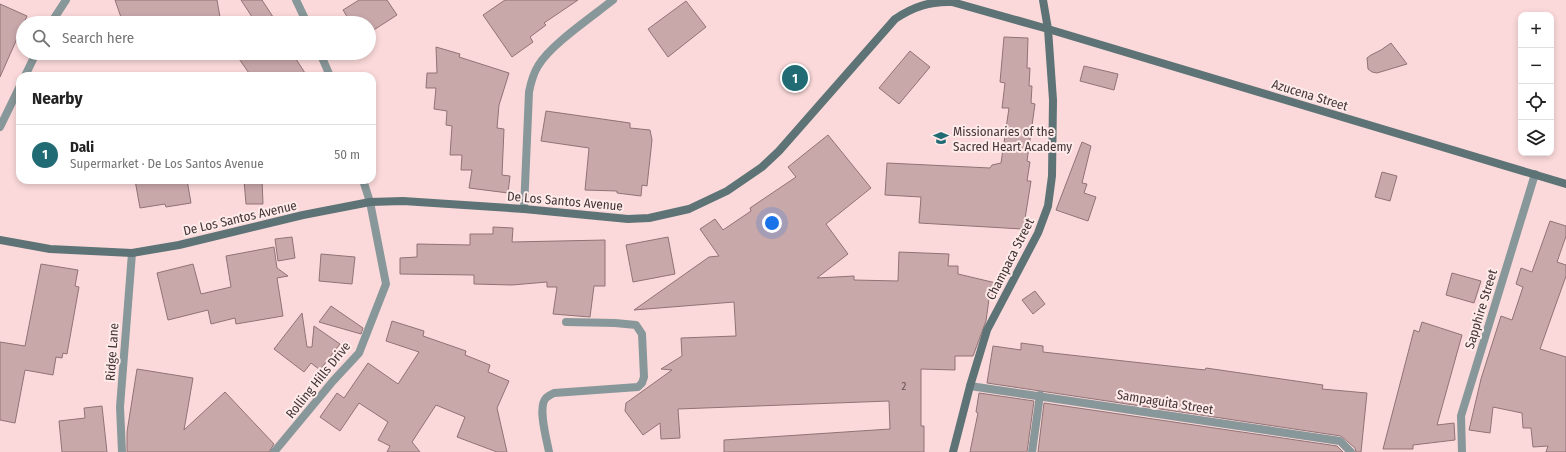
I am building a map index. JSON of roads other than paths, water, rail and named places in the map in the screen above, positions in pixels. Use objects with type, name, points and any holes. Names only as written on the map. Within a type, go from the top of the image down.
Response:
[{"type":"street","points":[[56,16],[66,0]]},
{"type":"street","points":[[296,0],[304,16]]},
{"type":"street","points":[[524,209],[529,92],[532,77],[539,64],[549,52],[613,0]]},
{"type":"street","name":"Champaca Street","points":[[953,452],[970,386],[987,330],[1038,233],[1048,206],[1052,176],[1053,100],[1048,29],[1043,0]]},
{"type":"street","name":"De Los Santos Avenue","points":[[0,240],[50,249],[132,253],[179,245],[303,215],[370,202],[403,201],[524,209],[628,219],[649,218],[689,209],[727,192],[762,167],[779,151],[884,29],[895,19],[918,6],[941,2],[952,2],[1048,29]]},
{"type":"street","name":"Azucena Street","points":[[1048,29],[1566,184]]},
{"type":"street","points":[[27,72],[33,60]]},
{"type":"street","points":[[323,60],[328,72]]},
{"type":"street","points":[[0,127],[16,94]]},
{"type":"street","name":"Sapphire Street","points":[[1462,452],[1461,416],[1535,174]]},
{"type":"street","name":"Rolling Hills Drive","points":[[274,452],[359,353],[386,284],[370,202],[364,184]]},
{"type":"street","name":"Ridge Lane","points":[[122,452],[120,407],[132,253]]},
{"type":"street","points":[[549,452],[543,423],[542,405],[546,398],[554,393],[638,387],[644,378],[642,334],[636,325],[566,322]]},
{"type":"street","name":"Sampaguita Street","points":[[970,386],[1040,395],[1340,441],[1351,452]]},
{"type":"street","points":[[1032,452],[1040,395]]},
{"type":"place","name":"Dali","points":[[795,78]]},
{"type":"place","name":"Missionaries of the Sacred Heart Academy","points":[[941,138]]}]
